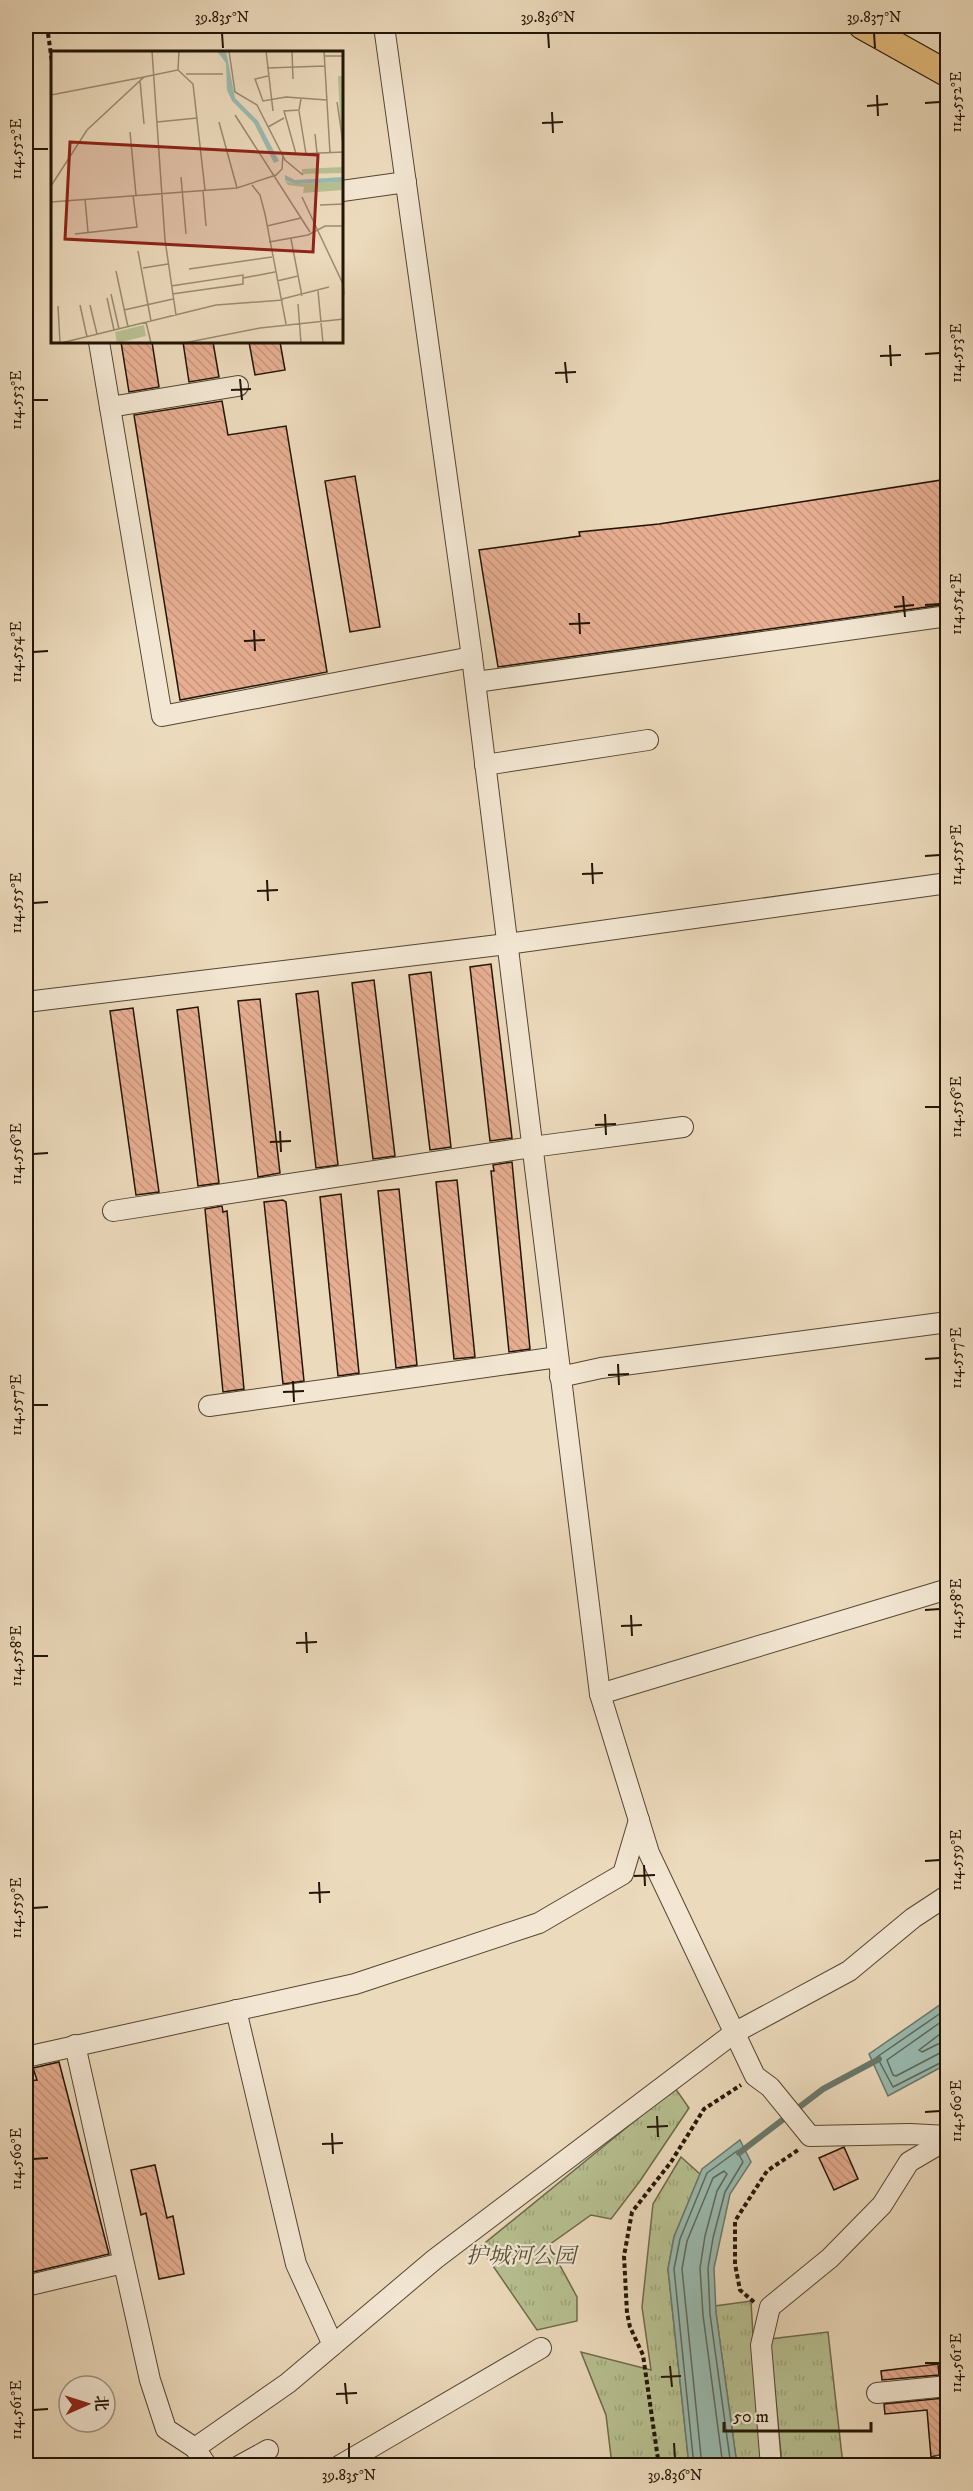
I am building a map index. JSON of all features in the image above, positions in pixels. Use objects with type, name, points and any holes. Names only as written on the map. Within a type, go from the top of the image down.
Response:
[{"type":"main road","points":[[862,26],[948,74]]},
{"type":"street","points":[[384,26],[476,682],[600,1694],[649,1852],[734,2033],[762,2082],[814,2136],[910,2134],[948,2137]]},
{"type":"street","points":[[344,191],[406,182]]},
{"type":"street","points":[[99,344],[162,716],[472,657]]},
{"type":"street","points":[[110,408],[238,386]]},
{"type":"street","points":[[476,682],[948,616]]},
{"type":"street","points":[[486,765],[648,740]]},
{"type":"street","points":[[26,1002],[507,944],[948,883]]},
{"type":"street","points":[[113,1211],[683,1126]]},
{"type":"street","points":[[560,1377],[601,1368],[948,1322]]},
{"type":"street","points":[[209,1406],[558,1357]]},
{"type":"street","points":[[600,1694],[948,1589]]},
{"type":"street","points":[[26,2057],[355,1984],[539,1923],[622,1874],[639,1820]]},
{"type":"street","points":[[195,2448],[288,2383],[435,2259],[734,2033],[849,1971],[913,1918],[948,1895]]},
{"type":"street","points":[[236,2010],[296,2264],[333,2345]]},
{"type":"street","points":[[75,2045],[150,2380],[166,2429],[195,2448],[207,2466]]},
{"type":"street","points":[[771,2466],[761,2345],[770,2307],[830,2258],[882,2205],[909,2162],[948,2137]]},
{"type":"street","points":[[26,2286],[123,2263]]},
{"type":"street","points":[[339,2466],[541,2348]]},
{"type":"street","points":[[878,2393],[948,2386]]},
{"type":"street","points":[[239,2466],[268,2450]]},
{"type":"street","points":[[939,2466],[948,2465]]},
{"type":"path","points":[[47,26],[51,55]]},
{"type":"path","points":[[659,2466],[644,2355],[630,2327],[627,2313],[624,2256],[632,2212],[671,2162],[704,2109],[762,2082]]},
{"type":"path","points":[[768,2313],[740,2290],[735,2264],[735,2221],[767,2171],[814,2136]]},
{"type":"green space","name":"护城河公园","points":[[675,2088],[689,2108],[640,2181],[611,2219],[591,2215],[549,2245],[577,2297],[577,2321],[537,2330],[480,2247]]},
{"type":"green space","points":[[681,2157],[700,2174],[674,2237],[668,2269],[689,2465],[612,2465],[606,2415],[581,2352],[651,2370],[642,2307],[653,2204]]},
{"type":"green space","points":[[751,2301],[759,2441],[763,2465],[737,2465],[715,2306]]},
{"type":"green space","points":[[828,2332],[843,2465],[782,2465],[770,2339]]},
{"type":"water","points":[[947,2000],[947,2064],[888,2096],[869,2054]]},
{"type":"water","points":[[740,2140],[751,2162],[730,2194],[714,2268],[716,2313],[737,2465],[689,2465],[668,2269],[674,2237],[702,2169]]},
{"type":"building","points":[[121,344],[152,344],[159,387],[129,392]]},
{"type":"building","points":[[183,344],[213,344],[219,377],[189,382]]},
{"type":"building","points":[[249,344],[280,344],[285,370],[255,375]]},
{"type":"building","points":[[222,401],[228,435],[286,426],[327,672],[180,700],[134,415]]},
{"type":"building","points":[[355,476],[380,627],[350,632],[325,481]]},
{"type":"building","points":[[948,479],[948,604],[498,667],[479,550],[580,536],[579,532],[659,524]]},
{"type":"building","points":[[491,964],[512,1138],[490,1141],[470,967]]},
{"type":"building","points":[[431,972],[451,1147],[430,1150],[409,975]]},
{"type":"building","points":[[374,980],[395,1156],[373,1159],[352,983]]},
{"type":"building","points":[[318,991],[338,1165],[316,1168],[296,994]]},
{"type":"building","points":[[260,999],[280,1173],[258,1177],[238,1001]]},
{"type":"building","points":[[198,1007],[219,1183],[198,1186],[177,1010]]},
{"type":"building","points":[[133,1008],[159,1192],[136,1195],[110,1011]]},
{"type":"building","points":[[512,1162],[530,1349],[509,1352],[491,1171],[494,1171],[493,1165]]},
{"type":"building","points":[[457,1180],[475,1357],[454,1359],[436,1182]]},
{"type":"building","points":[[399,1189],[417,1365],[396,1368],[378,1191]]},
{"type":"building","points":[[341,1194],[359,1373],[338,1376],[320,1197]]},
{"type":"building","points":[[283,1200],[286,1202],[304,1381],[283,1384],[264,1202]]},
{"type":"building","points":[[222,1206],[223,1212],[227,1211],[244,1389],[223,1392],[205,1209]]},
{"type":"building","points":[[59,2062],[109,2254],[33,2272],[26,2244],[26,2081],[37,2080],[33,2068]]},
{"type":"building","points":[[844,2147],[858,2179],[834,2190],[819,2158]]},
{"type":"building","points":[[155,2165],[167,2218],[173,2216],[184,2274],[159,2279],[146,2213],[141,2215],[131,2170]]},
{"type":"building","points":[[938,2364],[939,2375],[882,2380],[881,2371]]},
{"type":"building","points":[[944,2398],[945,2411],[948,2411],[948,2453],[931,2457],[927,2410],[885,2414],[884,2404]]},
{"type":"waterway","points":[[739,2153],[823,2089],[879,2059]]}]
